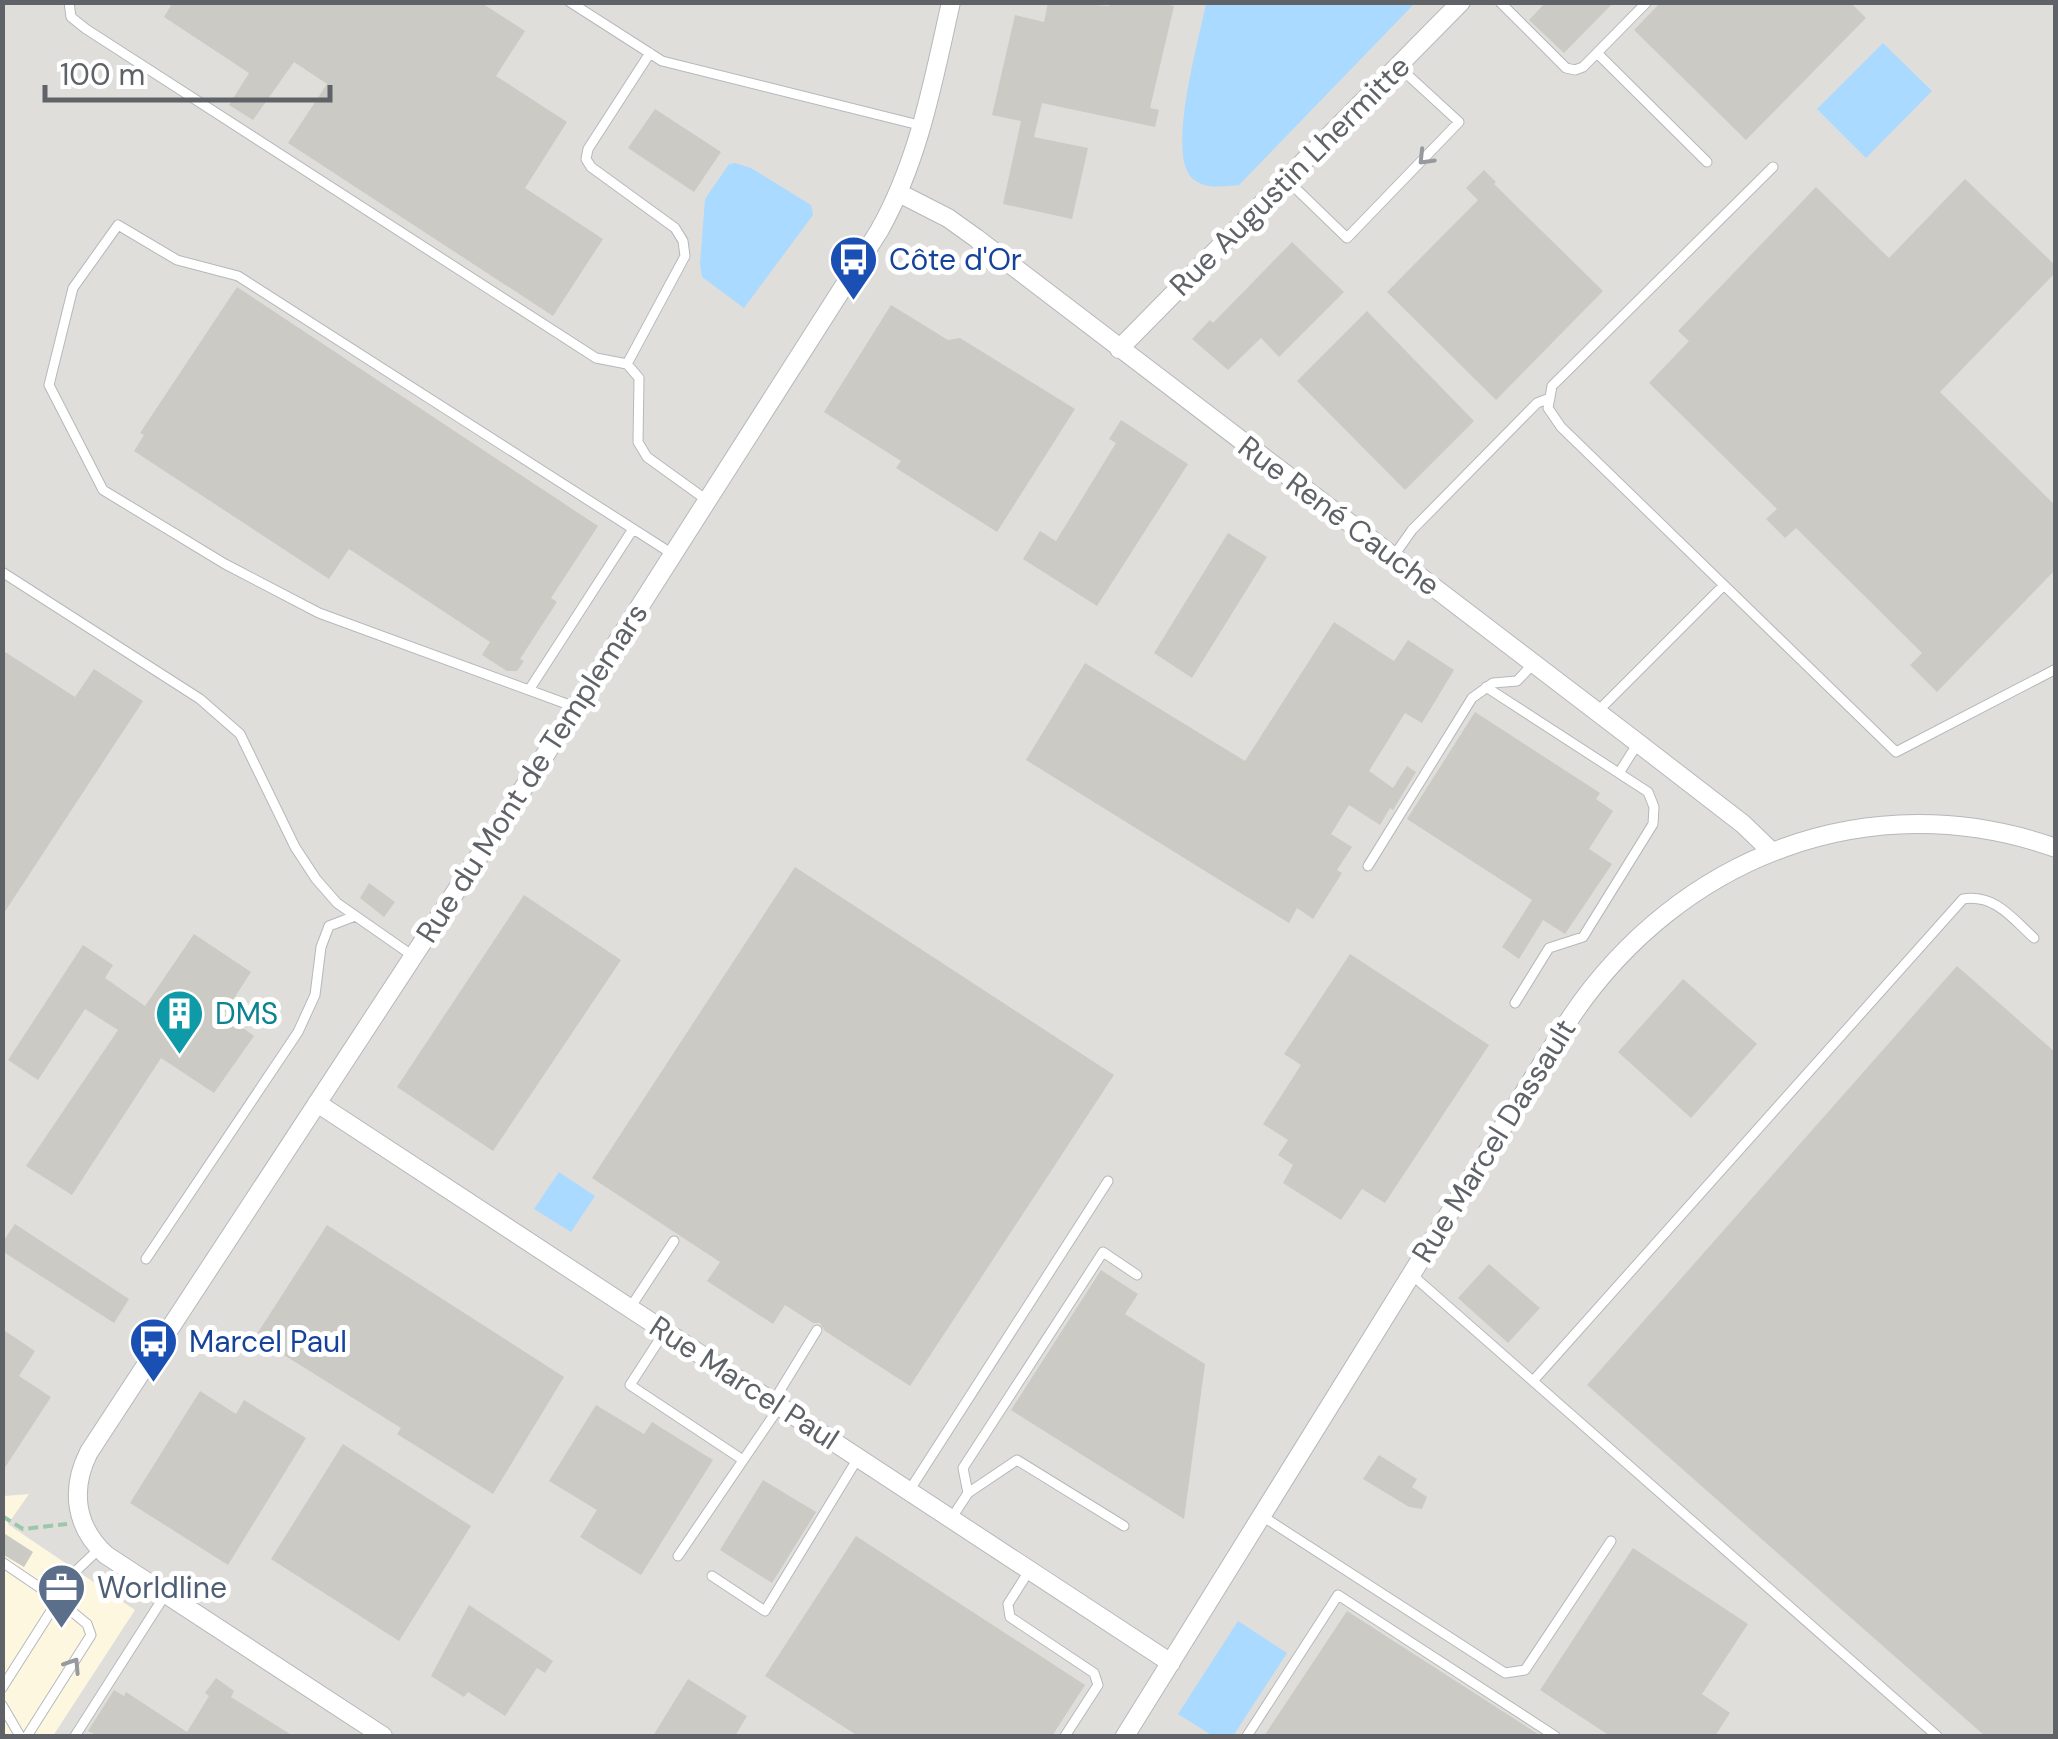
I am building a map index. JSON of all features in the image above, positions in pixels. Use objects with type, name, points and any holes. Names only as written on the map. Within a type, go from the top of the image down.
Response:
[{"type":"street","name":"Rue du Mont de Templemars","points":[[82,1522],[77,1484],[89,1452],[576,708],[879,231],[899,193],[923,126],[951,2]]},
{"type":"street","name":"Rue Augustin Lhermitte","points":[[1119,349],[1461,2]]},
{"type":"street","name":"Rue René Cauche","points":[[899,193],[948,218],[976,238],[1638,743],[1743,824],[1771,851]]},
{"type":"street","name":"Rue Marcel Dassault","points":[[1125,1736],[1571,1017],[1610,964],[1649,925],[1716,878],[1771,851],[1839,833],[1919,826],[1979,829],[2056,848]]},
{"type":"street","name":"Rue Marcel Paul","points":[[317,1103],[1171,1663]]},
{"type":"street","points":[[82,1522],[100,1549],[383,1736]]},
{"type":"lane","points":[[70,2],[71,17],[86,29],[596,358],[627,364],[639,378],[638,442],[647,457],[708,502]]},
{"type":"lane","points":[[570,2],[662,61],[923,126]]},
{"type":"lane","points":[[1500,2],[1566,68],[1583,67],[1647,2]]},
{"type":"lane","points":[[627,364],[685,256],[683,241],[676,228],[591,167],[586,159],[588,149],[650,53]]},
{"type":"lane","points":[[1596,53],[1706,162]]},
{"type":"lane","points":[[1286,180],[1348,238],[1459,122],[1398,66]]},
{"type":"lane","points":[[1772,167],[1552,386],[1548,408],[1561,427],[1896,752],[2056,670]]},
{"type":"lane","points":[[576,708],[319,613],[225,564],[103,490],[49,385],[73,288],[118,225],[176,260],[238,276],[674,555]]},
{"type":"lane","points":[[1393,557],[1412,530],[1536,403],[1550,398]]},
{"type":"lane","points":[[529,690],[633,529]]},
{"type":"lane","points":[[2,572],[200,699],[240,734],[295,847],[336,904],[413,956]]},
{"type":"lane","points":[[1597,712],[1723,586]]},
{"type":"lane","points":[[1368,866],[1472,698],[1486,686],[1517,681],[1533,664]]},
{"type":"lane","points":[[1486,686],[1652,799],[1653,824],[1583,936],[1549,948],[1515,1003]]},
{"type":"lane","points":[[1619,773],[1638,743]]},
{"type":"lane","points":[[1533,1381],[1963,899],[1978,896],[1995,902],[2034,938]]},
{"type":"lane","points":[[146,1259],[298,1032],[316,996],[322,946],[330,926],[355,916]]},
{"type":"lane","points":[[909,1492],[1108,1182]]},
{"type":"lane","points":[[630,1308],[674,1240]]},
{"type":"lane","points":[[968,1493],[963,1468],[1103,1252],[1137,1275]]},
{"type":"lane","points":[[1411,1274],[1937,1736]]},
{"type":"lane","points":[[678,1556],[743,1460],[818,1330]]},
{"type":"lane","points":[[665,1331],[630,1385],[743,1460]]},
{"type":"lane","points":[[712,1576],[765,1611],[858,1458]]},
{"type":"lane","points":[[951,1519],[968,1493],[1017,1460],[1124,1526]]},
{"type":"lane","points":[[1262,1516],[1505,1673],[1525,1670],[1611,1541]]},
{"type":"lane","points":[[2,1688],[77,1570],[100,1549]]},
{"type":"lane","points":[[2,1562],[58,1600],[87,1624],[91,1635],[23,1736],[2,1704]]},
{"type":"lane","points":[[1030,1570],[1008,1604],[1010,1617],[1094,1673],[1098,1685],[1065,1736]]},
{"type":"lane","points":[[75,1736],[165,1595]]},
{"type":"lane","points":[[1246,1736],[1338,1595],[1555,1736]]},
{"type":"path","points":[[2,1516],[23,1529],[82,1522]]},
{"type":"shaded area","points":[[3,3],[2055,3],[2055,1736],[53,1736],[135,1610],[8,1524],[29,1494],[3,1496]]},
{"type":"shaded area","name":"Worldline","points":[[30,1494],[8,1525],[135,1610],[53,1736],[3,1736],[3,1496]]},
{"type":"water","points":[[1206,2],[1415,3],[1239,185],[1215,187],[1193,179],[1185,166],[1182,147],[1187,95]]},
{"type":"water","points":[[1883,43],[1932,91],[1866,158],[1817,109]]},
{"type":"water","points":[[729,164],[751,168],[811,205],[813,215],[744,308],[702,277],[700,264],[705,199]]},
{"type":"water","points":[[559,1172],[595,1196],[571,1232],[534,1209]]},
{"type":"water","points":[[1238,1621],[1287,1653],[1233,1736],[1213,1736],[1178,1714]]},
{"type":"building","points":[[173,2],[480,2],[525,31],[496,76],[567,122],[525,188],[603,239],[553,316],[288,143],[327,84],[294,62],[253,120],[229,105],[249,73],[164,17]]},
{"type":"building","points":[[1048,2],[1109,6],[1109,2],[1155,2],[1174,6],[1150,108],[1159,110],[1155,127],[1042,103],[1034,137],[1088,148],[1072,219],[1003,204],[1021,121],[992,115],[1015,15],[1044,22]]},
{"type":"building","points":[[1546,2],[1614,2],[1564,53],[1529,20]]},
{"type":"building","points":[[1661,2],[1850,2],[1866,18],[1746,140],[1634,30]]},
{"type":"building","points":[[655,109],[721,152],[694,192],[628,148]]},
{"type":"building","points":[[1484,170],[1603,291],[1496,400],[1387,292],[1478,200],[1466,188]]},
{"type":"building","points":[[1965,179],[2056,266],[2056,272],[1940,392],[2056,506],[2056,569],[1937,692],[1910,665],[1922,653],[1796,528],[1785,538],[1766,519],[1777,509],[1649,383],[1689,341],[1678,331],[1816,187],[1889,258]]},
{"type":"building","points":[[1292,242],[1344,292],[1279,357],[1261,338],[1228,370],[1192,339],[1210,320],[1213,323]]},
{"type":"building","points":[[237,287],[598,526],[551,598],[557,602],[520,659],[524,661],[517,671],[507,671],[482,655],[490,642],[349,549],[329,579],[134,451],[144,435],[140,433]]},
{"type":"building","points":[[891,305],[948,340],[960,338],[1075,409],[997,532],[896,468],[901,461],[824,412]]},
{"type":"building","points":[[1367,311],[1474,421],[1405,490],[1297,381]]},
{"type":"building","points":[[1121,420],[1188,464],[1097,606],[1023,559],[1040,531],[1056,541],[1116,443],[1109,439]]},
{"type":"building","points":[[1228,533],[1267,557],[1192,678],[1154,653]]},
{"type":"building","points":[[1334,622],[1394,661],[1408,640],[1454,670],[1422,723],[1405,713],[1369,771],[1393,788],[1407,766],[1416,772],[1393,810],[1390,808],[1380,825],[1349,805],[1331,834],[1352,847],[1337,870],[1342,873],[1313,919],[1297,908],[1289,923],[1026,760],[1085,663],[1245,761]]},
{"type":"building","points":[[2,650],[75,697],[94,669],[143,701],[2,916]]},
{"type":"building","points":[[1475,712],[1600,793],[1596,799],[1613,811],[1589,849],[1612,864],[1565,934],[1543,920],[1519,959],[1502,947],[1532,900],[1407,819]]},
{"type":"building","points":[[795,867],[1114,1075],[910,1386],[825,1331],[820,1323],[813,1323],[785,1305],[773,1324],[707,1281],[720,1262],[592,1178]]},
{"type":"building","points":[[369,883],[395,902],[384,917],[360,898]]},
{"type":"building","points":[[524,895],[621,960],[493,1151],[397,1087]]},
{"type":"building","name":"DMS","points":[[194,934],[251,972],[224,1014],[254,1036],[214,1093],[161,1058],[72,1195],[26,1166],[118,1030],[85,1009],[38,1080],[8,1060],[83,945],[113,965],[105,978],[145,1006]]},
{"type":"building","points":[[1350,954],[1489,1045],[1385,1203],[1362,1189],[1341,1220],[1283,1183],[1293,1165],[1278,1155],[1288,1140],[1263,1124],[1301,1065],[1284,1054]]},
{"type":"building","points":[[1957,966],[2056,1053],[2056,1736],[1985,1736],[1587,1385]]},
{"type":"building","points":[[1683,979],[1757,1044],[1691,1118],[1618,1052]]},
{"type":"building","points":[[15,1224],[129,1299],[114,1323],[2,1251],[2,1243]]},
{"type":"building","points":[[327,1225],[564,1377],[493,1494],[397,1434],[401,1428],[255,1337]]},
{"type":"building","points":[[1489,1264],[1540,1308],[1508,1343],[1458,1298]]},
{"type":"building","points":[[1101,1270],[1138,1294],[1125,1314],[1205,1364],[1184,1519],[1011,1410]]},
{"type":"building","points":[[2,1329],[35,1351],[19,1376],[51,1397],[2,1472]]},
{"type":"building","points":[[200,1391],[236,1414],[244,1400],[306,1438],[228,1565],[130,1503]]},
{"type":"building","points":[[596,1405],[644,1434],[652,1422],[713,1460],[641,1575],[580,1537],[597,1510],[549,1481]]},
{"type":"building","points":[[343,1444],[471,1526],[399,1641],[271,1559]]},
{"type":"building","points":[[1379,1455],[1417,1479],[1412,1487],[1427,1497],[1422,1509],[1409,1507],[1363,1479]]},
{"type":"building","points":[[763,1480],[816,1512],[772,1583],[720,1550]]},
{"type":"building","points":[[2,1532],[33,1552],[24,1567],[2,1554]]},
{"type":"building","points":[[856,1536],[1085,1685],[1052,1736],[858,1736],[765,1676]]},
{"type":"building","points":[[1633,1548],[1748,1624],[1702,1694],[1730,1713],[1715,1736],[1610,1736],[1540,1690]]},
{"type":"building","points":[[469,1605],[553,1661],[545,1673],[537,1668],[505,1716],[468,1692],[464,1697],[431,1676]]},
{"type":"building","points":[[1347,1611],[1541,1736],[1264,1736]]},
{"type":"building","points":[[216,1678],[234,1691],[231,1697],[293,1736],[98,1736],[88,1731],[114,1690],[124,1696],[126,1692],[187,1732]]},
{"type":"building","points":[[688,1679],[747,1716],[735,1736],[653,1736]]},
{"type":"place","name":"Côte d'Or","points":[[854,302]]},
{"type":"place","name":"DMS","points":[[180,1056]]},
{"type":"place","name":"Marcel Paul","points":[[154,1384]]},
{"type":"place","name":"Worldline","points":[[62,1630]]}]
